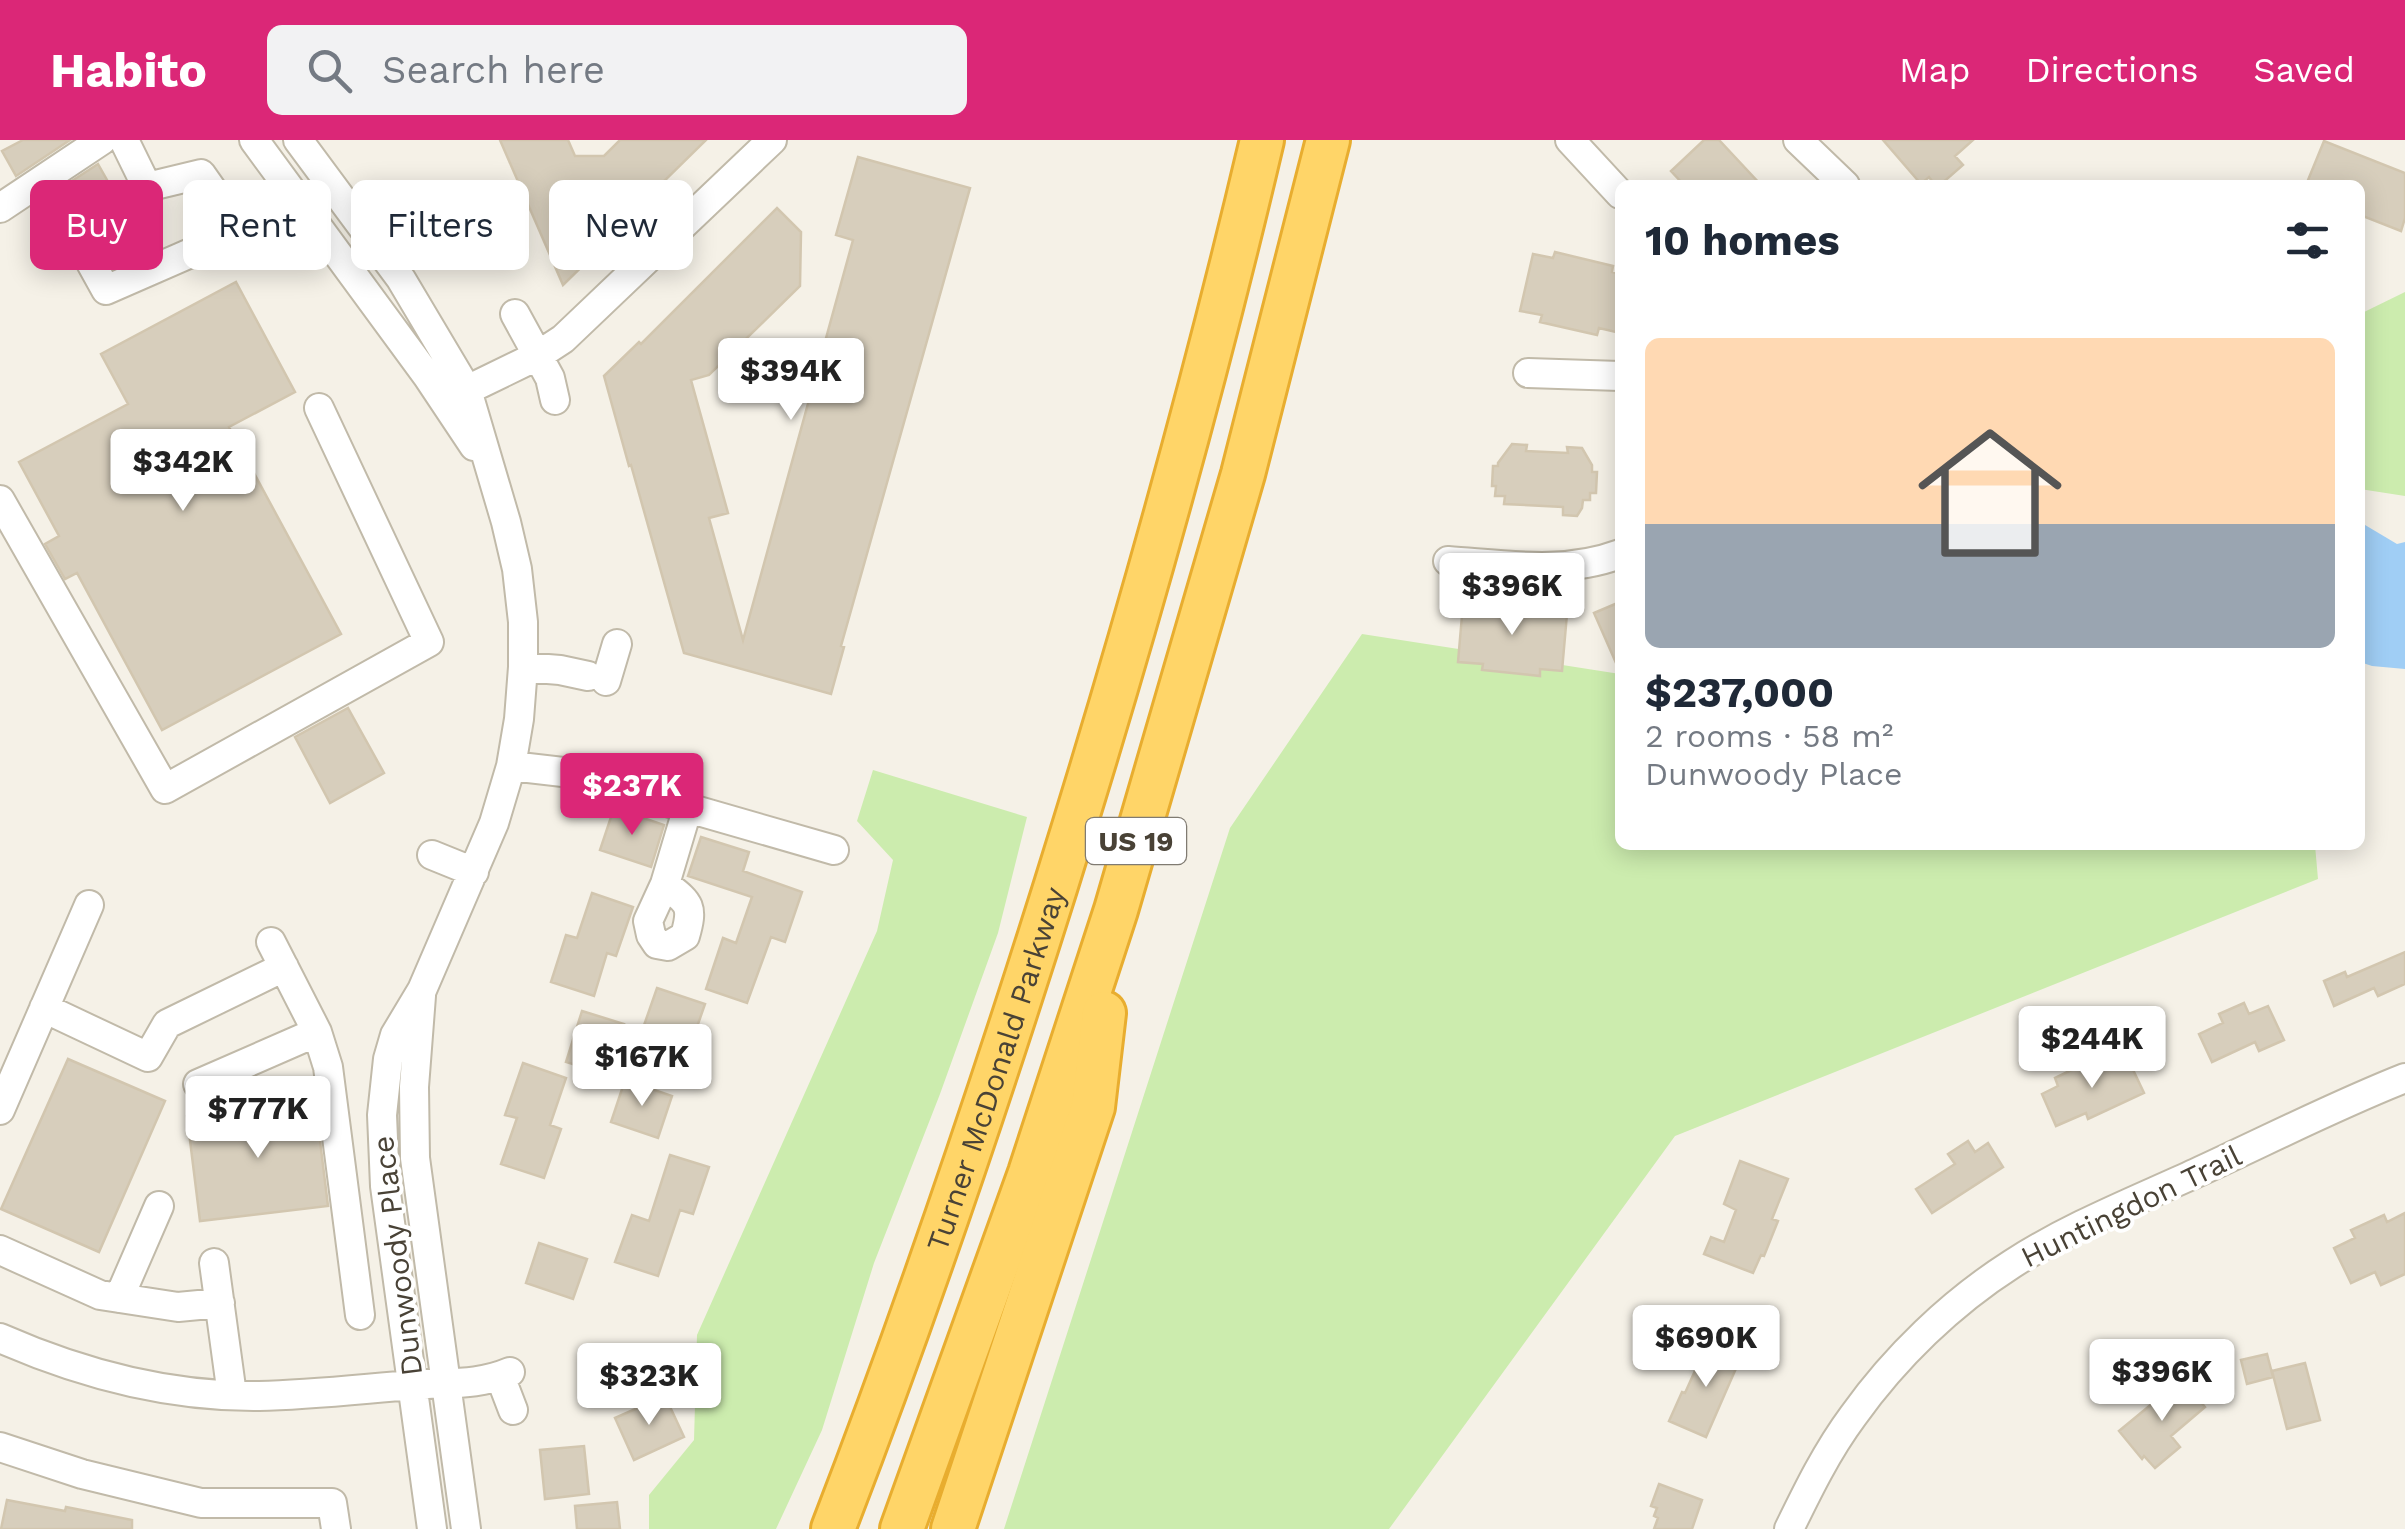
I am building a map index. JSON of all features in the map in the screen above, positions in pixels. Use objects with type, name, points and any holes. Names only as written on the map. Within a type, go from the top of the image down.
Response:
[{"type":"highway","name":"Turner McDonald Parkway","points":[[833,1529],[957,1185],[1076,821],[1158,540],[1262,140]]},
{"type":"highway","name":"US 19","points":[[902,1529],[1030,1173],[1116,910],[1243,474],[1328,140]]},
{"type":"highway","points":[[953,1529],[1093,1107],[1116,910]]},
{"type":"street","points":[[0,208],[102,140]]},
{"type":"street","points":[[124,140],[144,180]]},
{"type":"street","name":"Dunwoody Place","points":[[254,140],[428,378],[488,469]]},
{"type":"street","name":"Dunwoody Place","points":[[298,140],[401,279],[467,390],[506,522],[523,622],[519,720],[511,766],[494,823],[422,990],[395,1034],[384,1086],[382,1148],[432,1529]]},
{"type":"street","points":[[467,390],[563,339],[772,140]]},
{"type":"street","points":[[1570,140],[1615,189]]},
{"type":"street","points":[[1798,140],[1841,180]]},
{"type":"street","points":[[201,174],[241,232],[106,290],[75,234],[147,187],[201,174]]},
{"type":"street","points":[[515,314],[550,378],[555,400]]},
{"type":"street","points":[[1528,373],[1615,376]]},
{"type":"street","points":[[0,500],[166,789],[429,642],[319,408]]},
{"type":"street","points":[[1448,561],[1549,568],[1615,555]]},
{"type":"street","points":[[523,667],[597,679],[617,644]]},
{"type":"street","points":[[511,766],[563,772],[834,850]]},
{"type":"street","points":[[665,884],[688,807]]},
{"type":"street","points":[[432,855],[474,872]]},
{"type":"street","points":[[0,1110],[89,905]]},
{"type":"street","points":[[44,1008],[148,1056],[167,1024],[278,954],[317,1032],[332,1086],[360,1315]]},
{"type":"street","name":"Dunwoody Place","points":[[422,990],[414,1087],[416,1158],[466,1529]]},
{"type":"street","points":[[198,1084],[317,1032]]},
{"type":"street","name":"Huntingdon Trail","points":[[1790,1529],[1851,1417],[1920,1338],[1965,1298],[2013,1263],[2070,1232],[2405,1078]]},
{"type":"street","points":[[118,1298],[159,1206]]},
{"type":"street","points":[[352,1247],[393,1242]]},
{"type":"street","points":[[0,1250],[100,1295],[178,1308],[220,1303]]},
{"type":"street","points":[[214,1263],[232,1395]]},
{"type":"street","points":[[0,1338],[98,1375],[172,1390],[232,1395],[474,1383],[505,1374],[513,1410]]},
{"type":"street","points":[[0,1447],[82,1474],[201,1504],[332,1504],[336,1529]]},
{"type":"green space","points":[[2405,292],[2405,496],[2365,490],[2365,312]]},
{"type":"green space","points":[[1362,634],[1615,673],[1615,850],[2315,850],[2318,879],[1675,1136],[1389,1529],[1004,1529],[1230,828]]},
{"type":"green space","points":[[873,770],[1027,817],[998,933],[874,1263],[822,1430],[776,1529],[649,1529],[649,1495],[694,1440],[697,1335],[877,931],[893,860],[857,821]]},
{"type":"water","points":[[2365,525],[2397,544],[2405,542],[2405,669],[2365,664]]},
{"type":"building","points":[[23,140],[70,140],[16,176],[2,151]]},
{"type":"building","points":[[500,140],[568,140],[575,156],[604,156],[620,140],[706,140],[665,180],[549,180],[549,253],[529,207],[529,180],[517,180]]},
{"type":"building","points":[[1704,140],[1719,140],[1756,180],[1679,180],[1671,171]]},
{"type":"building","points":[[1883,140],[1973,140],[1955,156],[1963,165],[1946,180],[1918,180]]},
{"type":"building","points":[[2324,141],[2405,173],[2405,218],[2401,231],[2365,217],[2365,180],[2308,180]]},
{"type":"building","points":[[858,157],[970,188],[841,646],[844,647],[831,694],[684,653],[604,376],[777,208],[801,232],[800,286],[709,375],[691,380],[728,513],[709,518],[743,640],[853,240],[836,235]]},
{"type":"building","points":[[98,164],[107,180],[73,180]]},
{"type":"building","points":[[1555,252],[1613,266],[1615,332],[1599,328],[1597,335],[1540,322],[1542,315],[1520,311],[1533,254],[1553,258]]},
{"type":"building","points":[[556,270],[578,270],[563,285]]},
{"type":"building","points":[[236,282],[295,392],[229,427],[341,634],[162,730],[77,573],[65,579],[45,544],[59,536],[19,462],[128,404],[101,354]]},
{"type":"building","points":[[1512,444],[1527,445],[1526,451],[1568,453],[1567,447],[1582,448],[1592,472],[1597,472],[1596,493],[1590,493],[1590,500],[1583,500],[1577,516],[1563,515],[1563,507],[1504,504],[1505,496],[1495,496],[1496,486],[1492,486],[1493,466],[1498,466]]},
{"type":"building","points":[[1485,600],[1544,605],[1544,612],[1567,614],[1562,671],[1540,669],[1540,676],[1482,670],[1483,664],[1458,662],[1463,604],[1484,606]]},
{"type":"building","points":[[1615,604],[1615,661],[1594,613]]},
{"type":"building","points":[[348,708],[384,773],[330,803],[295,737]]},
{"type":"building","points":[[614,808],[664,825],[651,867],[600,850]]},
{"type":"building","points":[[701,837],[749,852],[743,871],[802,892],[785,942],[771,937],[747,1003],[706,989],[723,938],[736,943],[752,897],[688,876]]},
{"type":"building","points":[[592,893],[633,907],[616,956],[607,953],[594,996],[551,982],[566,935],[577,938]]},
{"type":"building","points":[[2405,952],[2405,984],[2378,996],[2374,988],[2334,1006],[2324,981],[2345,972],[2347,977]]},
{"type":"building","points":[[657,988],[705,1004],[690,1047],[642,1031]]},
{"type":"building","points":[[2244,1003],[2249,1014],[2268,1006],[2284,1040],[2259,1051],[2255,1042],[2212,1062],[2199,1034],[2223,1023],[2219,1014]]},
{"type":"building","points":[[582,1011],[624,1024],[608,1075],[566,1062]]},
{"type":"building","points":[[2126,1055],[2144,1093],[2088,1119],[2086,1113],[2056,1126],[2042,1094],[2058,1086],[2055,1078],[2082,1065],[2086,1074]]},
{"type":"building","points":[[68,1059],[165,1101],[99,1252],[1,1209]]},
{"type":"building","points":[[523,1063],[566,1078],[550,1125],[561,1129],[544,1178],[501,1164],[517,1118],[505,1115]]},
{"type":"building","points":[[625,1080],[672,1096],[658,1138],[611,1122]]},
{"type":"building","points":[[315,1100],[328,1206],[200,1221],[187,1116]]},
{"type":"building","points":[[1968,1141],[1975,1152],[1988,1143],[2003,1167],[1932,1213],[1916,1189],[1955,1164],[1948,1154]]},
{"type":"building","points":[[670,1155],[709,1167],[693,1214],[680,1210],[658,1276],[615,1262],[632,1215],[649,1221]]},
{"type":"building","points":[[1740,1161],[1788,1179],[1772,1219],[1778,1221],[1753,1273],[1704,1254],[1711,1237],[1724,1242],[1736,1210],[1724,1204]]},
{"type":"building","points":[[2405,1213],[2405,1274],[2381,1285],[2375,1272],[2351,1283],[2334,1248],[2355,1238],[2351,1230],[2384,1215],[2387,1222]]},
{"type":"building","points":[[539,1243],[587,1259],[573,1299],[526,1283]]},
{"type":"building","points":[[1708,1342],[1741,1357],[1706,1437],[1669,1421]]},
{"type":"building","points":[[2267,1354],[2273,1377],[2247,1384],[2241,1360]]},
{"type":"building","points":[[2305,1363],[2320,1420],[2287,1429],[2272,1371]]},
{"type":"building","points":[[2182,1379],[2205,1407],[2171,1436],[2180,1447],[2155,1468],[2144,1456],[2142,1459],[2119,1431]]},
{"type":"building","points":[[665,1396],[684,1437],[634,1460],[615,1418]]},
{"type":"building","points":[[584,1446],[589,1494],[545,1499],[540,1450]]},
{"type":"building","points":[[1659,1484],[1702,1500],[1692,1529],[1654,1529],[1657,1508],[1651,1506]]},
{"type":"building","points":[[7,1500],[132,1520],[132,1529],[1,1529]]},
{"type":"building","points":[[617,1502],[620,1529],[577,1529],[575,1506]]}]
